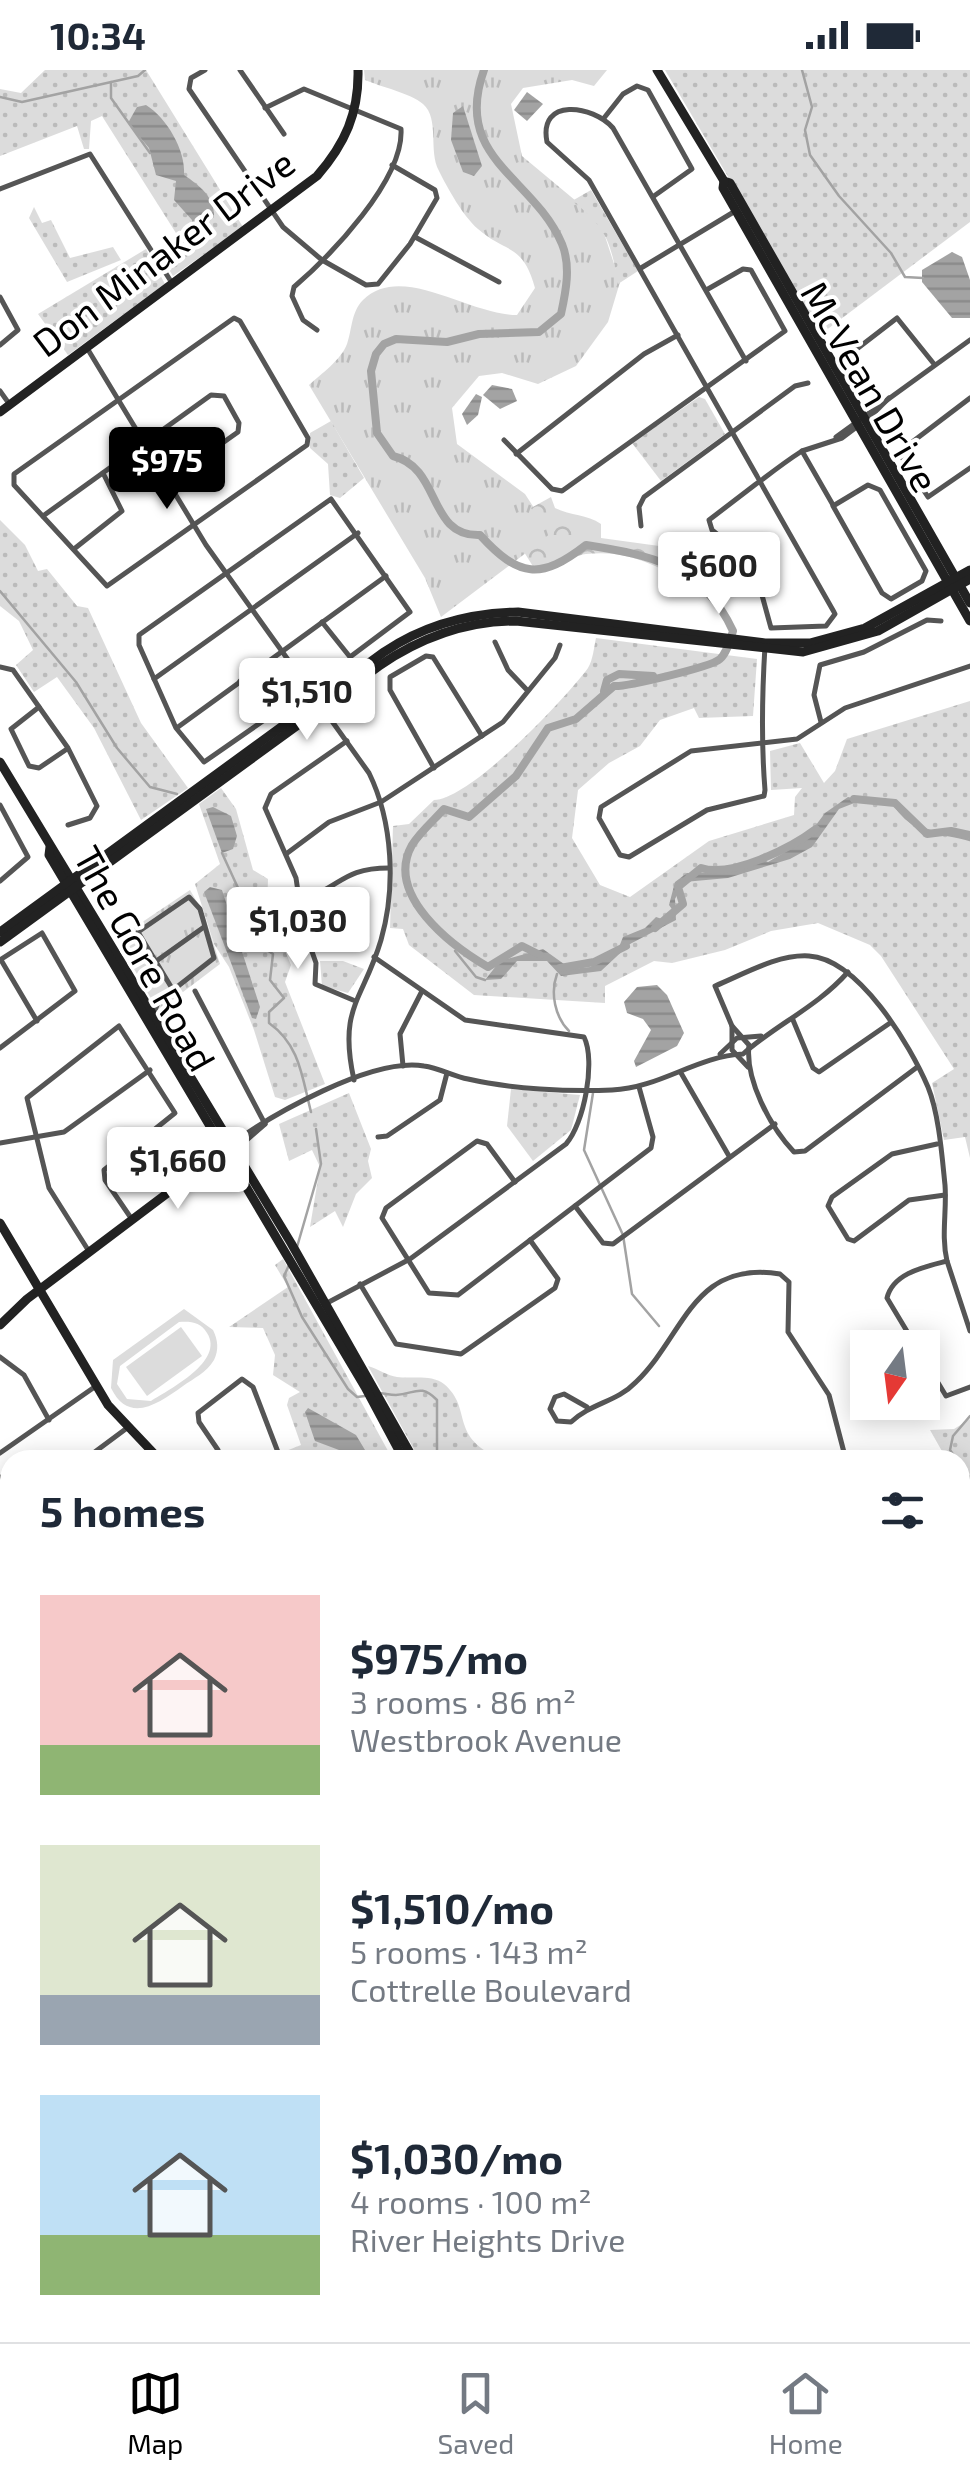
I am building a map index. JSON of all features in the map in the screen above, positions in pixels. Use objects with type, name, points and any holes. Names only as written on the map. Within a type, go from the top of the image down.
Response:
[{"type":"main road","name":"Don Minaker Drive","points":[[0,412],[272,213],[335,156],[356,109],[358,70]]},
{"type":"main road","name":"McVean Drive","points":[[657,70],[954,583],[970,620]]},
{"type":"main road","points":[[0,942],[71,885],[405,640],[483,614],[518,612],[803,652],[854,641],[970,570]]},
{"type":"main road","points":[[954,583],[970,578]]},
{"type":"main road","name":"McVean Drive","points":[[954,583],[970,603]]},
{"type":"main road","name":"The Gore Road","points":[[0,762],[289,1249],[296,1270],[322,1306]]},
{"type":"main road","points":[[0,932],[71,885]]},
{"type":"main road","name":"The Gore Road","points":[[141,1001],[185,1078]]},
{"type":"main road","points":[[0,1325],[39,1290],[228,1151]]},
{"type":"main road","points":[[0,1223],[5,1241],[96,1386],[127,1428],[150,1450]]},
{"type":"main road","name":"The Gore Road","points":[[289,1249],[299,1258],[322,1306],[408,1450]]},
{"type":"main road","name":"The Gore Road","points":[[380,1404],[400,1450]]},
{"type":"street","points":[[205,70],[191,78],[189,89],[272,213],[322,260],[372,286],[415,237],[435,205],[437,193],[392,165]]},
{"type":"street","points":[[240,70],[284,134]]},
{"type":"street","points":[[604,118],[622,94],[637,86],[648,90],[692,170],[654,196]]},
{"type":"street","points":[[265,108],[304,89],[401,130],[392,165],[356,223],[294,287],[292,296],[304,320],[317,330]]},
{"type":"street","points":[[746,361],[654,196],[604,118],[566,106],[547,128],[546,139],[589,180],[706,390],[732,432],[760,481],[834,612],[830,624],[771,628],[764,598],[745,563],[709,526],[711,517],[760,481],[802,451],[835,439],[970,340]]},
{"type":"street","points":[[0,190],[90,154],[173,285]]},
{"type":"street","points":[[641,268],[740,208]]},
{"type":"street","points":[[415,237],[499,282]]},
{"type":"street","points":[[504,440],[552,489],[562,492],[782,335],[783,322],[751,270],[743,269],[708,290]]},
{"type":"street","points":[[0,297],[18,330],[0,345]]},
{"type":"street","points":[[849,356],[897,318],[934,364]]},
{"type":"street","points":[[228,319],[240,321],[308,441],[111,586],[14,485],[14,474],[120,396],[228,319]]},
{"type":"street","points":[[516,454],[644,354],[678,335]]},
{"type":"street","points":[[87,348],[226,572],[369,773],[381,802],[388,868],[385,923],[353,1000],[348,1042],[354,1080]]},
{"type":"street","points":[[641,526],[639,507],[644,497],[795,386],[808,382]]},
{"type":"street","points":[[0,391],[10,404]]},
{"type":"street","points":[[43,516],[211,395],[224,396],[239,423],[238,432],[170,481]]},
{"type":"street","points":[[970,398],[901,454],[928,498],[970,468]]},
{"type":"street","points":[[802,451],[833,506],[885,596],[895,597],[922,581],[924,568],[878,487],[868,486],[833,506]]},
{"type":"street","points":[[74,550],[122,511],[102,473]]},
{"type":"street","points":[[240,681],[264,714],[261,723],[206,762],[199,759],[176,728],[140,636],[327,500],[336,501],[409,615],[354,656],[344,653],[322,622]]},
{"type":"street","points":[[154,679],[358,533]]},
{"type":"street","points":[[176,728],[386,576]]},
{"type":"street","points":[[822,722],[814,695],[820,664],[864,652],[928,620],[941,621]]},
{"type":"street","points":[[496,642],[508,670],[528,690]]},
{"type":"street","points":[[286,854],[328,822],[381,802],[503,722],[555,658],[560,645]]},
{"type":"street","points":[[765,647],[762,745],[764,796],[707,810],[629,858],[620,855],[600,818],[601,807],[616,794],[696,749],[762,745],[797,739],[845,708],[970,666]]},
{"type":"street","points":[[434,768],[390,690],[390,677],[426,656],[433,657],[482,736]]},
{"type":"street","points":[[0,667],[13,670],[68,748],[97,806],[90,818],[68,825]]},
{"type":"street","points":[[39,707],[11,729],[29,766],[40,768],[68,748]]},
{"type":"street","points":[[347,742],[267,799],[273,831],[286,854],[301,898],[303,926],[316,964],[315,984],[353,1000]]},
{"type":"street","points":[[0,805],[28,857],[0,881]]},
{"type":"street","points":[[301,898],[323,891],[350,872],[388,868]]},
{"type":"street","points":[[153,1016],[159,1001],[214,958],[194,899],[185,898],[138,932],[173,990]]},
{"type":"street","points":[[156,962],[204,928]]},
{"type":"street","points":[[0,1048],[37,1021],[75,991],[46,936],[38,933],[0,960],[37,1021]]},
{"type":"street","points":[[916,1068],[805,1152],[791,1150],[774,1124],[748,1067],[737,1054],[732,1026],[716,986],[799,956],[832,961],[865,986],[890,1023],[916,1068],[930,1096],[945,1195],[946,1261],[970,1331]]},
{"type":"street","points":[[322,1306],[410,1259],[570,1139],[580,1124],[588,1044],[584,1036],[465,1020],[374,957]]},
{"type":"street","points":[[719,1055],[748,1049],[761,1036],[793,1020],[829,994],[848,972]]},
{"type":"street","points":[[194,991],[266,1124]]},
{"type":"street","points":[[403,1066],[400,1034],[422,991]]},
{"type":"street","points":[[141,1001],[159,1001]]},
{"type":"street","points":[[793,1020],[813,1068],[819,1072],[890,1023]]},
{"type":"street","points":[[90,1252],[50,1192],[28,1094],[119,1026],[173,1106],[174,1116],[103,1174],[133,1220]]},
{"type":"street","points":[[732,1026],[744,1038],[748,1067]]},
{"type":"street","points":[[228,1151],[294,1107],[354,1080],[403,1066],[447,1072],[469,1080],[585,1090],[639,1087],[719,1055],[733,1042],[761,1036]]},
{"type":"street","points":[[0,1143],[71,1128],[150,1070]]},
{"type":"street","points":[[378,1136],[387,1136],[440,1100],[447,1072]]},
{"type":"street","points":[[681,1073],[729,1156]]},
{"type":"street","points":[[514,1182],[482,1142],[455,1156],[382,1213],[429,1293],[452,1296],[651,1148],[653,1137],[639,1087]]},
{"type":"street","points":[[575,1206],[603,1244],[613,1244],[774,1124]]},
{"type":"street","points":[[938,1144],[892,1154],[832,1196],[828,1206],[848,1240],[854,1240],[909,1200],[945,1195]]},
{"type":"street","points":[[360,1284],[396,1344],[461,1354],[555,1288],[558,1279],[530,1240]]},
{"type":"street","points":[[907,1330],[887,1298],[888,1290],[916,1270],[946,1261]]},
{"type":"street","points":[[587,1406],[564,1394],[555,1397],[550,1409],[554,1418],[567,1423],[587,1406],[608,1401],[634,1384],[689,1308],[716,1284],[746,1273],[784,1275],[789,1282],[788,1332],[829,1396],[843,1450]]},
{"type":"street","points":[[0,1356],[24,1375],[49,1420]]},
{"type":"street","points":[[218,1450],[198,1422],[198,1413],[242,1378],[253,1387],[277,1450]]},
{"type":"street","points":[[3,1450],[96,1386]]},
{"type":"street","points":[[940,1386],[946,1396],[970,1387]]},
{"type":"street","points":[[97,1450],[127,1428]]},
{"type":"green space","points":[[45,70],[146,70],[243,227],[173,276],[160,255],[181,241],[102,116],[91,121],[89,149],[84,149],[77,126],[0,156],[0,89],[21,93]]},
{"type":"green space","points":[[364,70],[607,70],[594,86],[572,80],[523,88],[511,104],[522,156],[600,221],[620,282],[608,322],[576,366],[538,384],[502,373],[479,376],[452,408],[457,444],[525,494],[551,534],[441,617],[425,578],[309,385],[340,356],[359,305],[379,290],[397,286],[416,288],[517,315],[535,288],[519,256],[478,229],[451,194],[436,163],[428,110],[411,97],[365,80]]},
{"type":"green space","points":[[665,70],[970,70],[970,222],[821,334]]},
{"type":"green space","points":[[591,190],[638,271],[618,284],[605,236],[572,201]]},
{"type":"green space","points":[[34,207],[42,223],[51,220],[70,258],[113,247],[121,260],[67,282],[29,218]]},
{"type":"green space","points":[[146,249],[165,284],[68,355],[38,314]]},
{"type":"green space","points":[[699,397],[705,399],[725,434],[661,481],[632,443]]},
{"type":"green space","points":[[331,421],[364,478],[340,498],[330,495],[328,464],[310,448],[310,433]]},
{"type":"green space","points":[[551,497],[555,508],[601,524],[601,538],[681,549],[696,586],[644,561],[617,554],[586,554],[555,567],[534,568],[524,552],[550,534],[531,508]]},
{"type":"green space","points":[[0,520],[25,545],[38,571],[47,569],[77,606],[88,608],[141,723],[188,788],[141,820],[94,728],[57,677],[34,692],[16,665],[33,650],[19,621],[0,606]]},
{"type":"green space","points":[[596,638],[757,659],[753,716],[699,718],[694,708],[660,720],[640,746],[609,763],[578,790],[572,838],[600,885],[630,897],[709,841],[794,815],[795,797],[802,788],[771,790],[770,751],[800,743],[824,783],[835,771],[847,739],[970,701],[970,1158],[965,1137],[944,1140],[932,1083],[954,1069],[881,956],[870,945],[818,923],[771,931],[725,950],[672,963],[654,961],[605,986],[605,1003],[474,995],[409,945],[403,929],[390,928],[393,826],[409,824],[434,800],[470,783],[516,745],[588,668]]},
{"type":"green space","points":[[221,788],[236,809],[253,870],[268,879],[267,907],[291,965],[285,982],[325,1084],[285,1100],[275,1097],[254,1030],[229,967],[214,944],[195,884],[220,864],[199,804]]},
{"type":"green space","points":[[190,890],[204,914],[220,964],[158,1011],[117,939]]},
{"type":"green space","points":[[320,961],[343,961],[364,969],[348,993],[322,986]]},
{"type":"green space","points":[[511,1089],[580,1095],[571,1130],[533,1161],[507,1126]]},
{"type":"green space","points":[[349,1093],[371,1149],[368,1161],[372,1178],[356,1194],[343,1227],[335,1211],[310,1227],[320,1167],[312,1150],[289,1161],[279,1124]]},
{"type":"green space","points":[[283,1259],[388,1450],[288,1450],[301,1445],[287,1405],[289,1398],[300,1392],[273,1375],[275,1355],[263,1328],[229,1327],[288,1287],[275,1265]]},
{"type":"green space","points":[[184,1309],[213,1330],[217,1341],[216,1356],[208,1368],[164,1399],[145,1407],[126,1406],[118,1399],[111,1388],[113,1360]],"holes":[[[179,1322],[191,1322],[205,1329],[211,1343],[209,1354],[182,1382],[151,1401],[127,1399],[117,1384],[120,1366]]]},
{"type":"green space","points":[[181,1327],[202,1356],[147,1396],[126,1367]]},
{"type":"green space","points":[[368,1366],[394,1376],[428,1378],[444,1384],[458,1403],[468,1433],[485,1450],[414,1450]]},
{"type":"green space","points":[[970,1419],[970,1450],[941,1450],[930,1430],[954,1429]]},
{"type":"shaded area","points":[[527,92],[543,104],[527,121],[514,110]]},
{"type":"shaded area","points":[[146,105],[174,136],[184,175],[212,203],[214,217],[199,230],[193,229],[192,220],[174,200],[176,181],[156,175],[149,148],[128,123],[137,107]]},
{"type":"shaded area","points":[[463,106],[482,166],[474,176],[463,172],[451,140],[453,113]]},
{"type":"shaded area","points":[[952,252],[962,257],[970,280],[970,318],[952,318],[922,282],[922,270]]},
{"type":"shaded area","points":[[492,385],[512,389],[517,401],[500,409],[483,395]]},
{"type":"shaded area","points":[[476,394],[482,397],[478,415],[467,425],[462,414]]},
{"type":"shaded area","points":[[848,797],[862,800],[839,809],[812,847],[790,859],[728,878],[684,882],[675,899],[676,920],[630,944],[601,971],[561,976],[547,961],[517,961],[501,979],[485,980],[500,961],[543,949],[571,969],[590,967],[617,952],[623,937],[645,928],[656,917],[668,921],[674,912],[669,905],[675,882],[687,873],[725,872],[762,859],[768,862],[804,841],[825,813]]},
{"type":"shaded area","points":[[213,807],[231,816],[237,836],[233,849],[222,853],[206,809]]},
{"type":"shaded area","points":[[210,887],[222,890],[260,1007],[256,1019],[252,1018],[204,892]]},
{"type":"shaded area","points":[[657,985],[667,995],[684,1033],[677,1046],[636,1067],[634,1061],[651,1030],[643,1019],[627,1013],[624,1002],[637,987]]},
{"type":"shaded area","points":[[308,1408],[356,1435],[365,1450],[339,1450],[315,1441],[305,1412]]},
{"type":"waterway","points":[[0,97],[22,102],[138,76],[145,70]]},
{"type":"waterway","points":[[484,70],[477,100],[479,125],[487,146],[549,221],[565,252],[567,279],[561,314],[539,332],[479,334],[447,342],[396,339],[384,344],[371,371],[377,433],[393,456],[409,463],[420,474],[451,525],[463,533],[480,535],[507,560],[543,569],[586,545],[653,559],[690,577],[706,591],[733,631],[720,659],[668,676],[614,686],[576,719],[548,728],[516,776],[469,817],[444,809],[412,845],[406,864],[414,900],[457,946],[488,967],[522,946],[540,955]]},
{"type":"waterway","points":[[802,70],[812,107],[805,130],[810,155],[839,196],[891,253],[905,277],[923,278]]},
{"type":"waterway","points":[[111,82],[111,98],[150,153]]},
{"type":"waterway","points":[[193,226],[193,236]]},
{"type":"waterway","points":[[0,591],[76,682],[117,748],[150,787],[177,794]]},
{"type":"waterway","points":[[604,691],[607,680],[619,674],[653,676]]},
{"type":"waterway","points":[[854,799],[895,803],[927,834],[951,831],[970,835]]},
{"type":"waterway","points":[[862,800],[894,804],[918,827],[970,840]]},
{"type":"waterway","points":[[655,928],[683,904],[678,887],[701,868],[744,865],[792,845],[816,829]]},
{"type":"waterway","points":[[222,853],[255,925],[255,942],[273,954],[270,980],[284,998],[269,1012],[269,1023],[294,1052],[311,1112]]},
{"type":"waterway","points":[[560,968],[594,962],[626,946]]},
{"type":"waterway","points":[[455,951],[476,977],[485,980]]},
{"type":"waterway","points":[[557,974],[555,1004],[569,1031]]},
{"type":"waterway","points":[[593,1093],[584,1150],[623,1235],[632,1294],[659,1326]]},
{"type":"waterway","points":[[297,1247],[321,1164],[316,1129]]},
{"type":"waterway","points":[[289,1265],[284,1276],[302,1317],[348,1389],[357,1397],[365,1396]]},
{"type":"waterway","points":[[378,1393],[422,1391],[437,1400],[437,1450]]},
{"type":"waterway","points":[[950,1450],[953,1436],[970,1416]]}]
